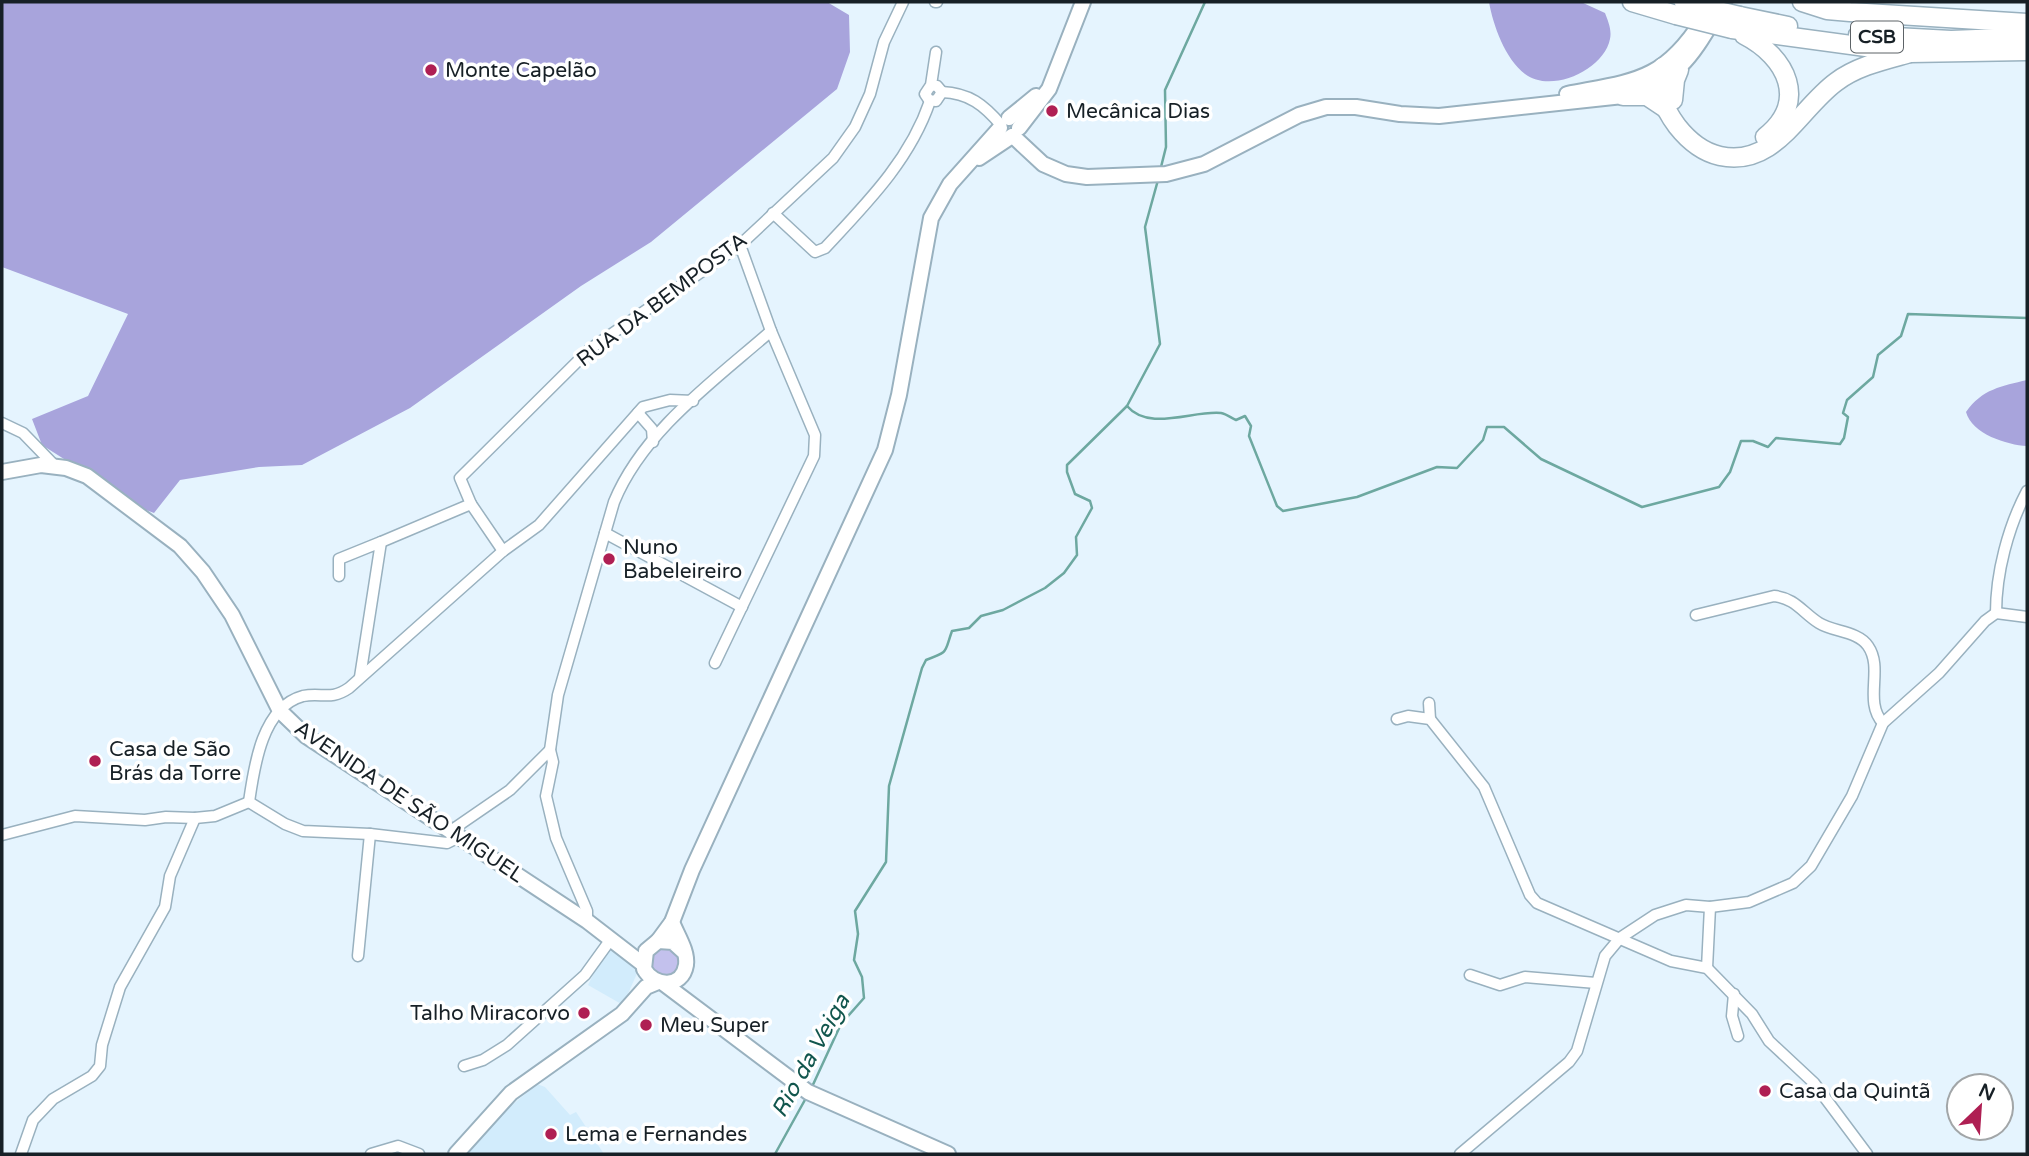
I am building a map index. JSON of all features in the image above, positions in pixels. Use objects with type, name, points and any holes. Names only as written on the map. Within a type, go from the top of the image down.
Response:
[{"type":"highway","name":"CSB","points":[[1632,2],[1681,6],[1736,23],[1910,53],[2027,51]]},
{"type":"highway","points":[[1802,2],[1816,8],[1850,12],[2027,23]]},
{"type":"highway","name":"CSB","points":[[1736,23],[1880,37],[1951,40],[2027,37]]},
{"type":"highway","points":[[1662,74],[1660,97],[1699,136],[1721,147],[1755,144],[1779,124],[1787,105],[1786,74],[1767,48],[1736,23]]},
{"type":"highway","points":[[1623,96],[1647,96],[1670,106],[1686,136],[1706,151],[1729,157],[1754,154],[1776,142],[1836,81],[1864,66],[1910,53]]},
{"type":"main road","points":[[996,149],[1010,128],[1030,114],[1052,80],[1083,2]]},
{"type":"main road","points":[[1490,109],[1662,74],[1714,2]]},
{"type":"main road","points":[[1010,128],[1030,146],[1043,164],[1066,174],[1087,177],[1166,174],[1204,164],[1299,115],[1326,107],[1356,107],[1438,116],[1623,96],[1662,74],[1724,2]]},
{"type":"main road","points":[[629,1006],[654,943],[673,922],[692,870],[885,450],[899,395],[931,218],[950,184],[1010,128],[1052,80]]},
{"type":"main road","points":[[1030,114],[1030,146]]},
{"type":"main road","points":[[975,160],[996,149],[1030,146]]},
{"type":"main road","points":[[2,472],[41,465],[55,466]]},
{"type":"main road","name":"AVENIDA DE SÃO MIGUEL","points":[[55,466],[87,476],[180,546],[203,572],[232,615],[280,711],[306,736],[587,921],[644,967]]},
{"type":"main road","points":[[673,922],[684,952],[685,987],[700,1009]]},
{"type":"main road","points":[[613,941],[673,942],[684,952]]},
{"type":"main road","points":[[644,967],[661,983],[700,1009],[808,1092],[948,1154]]},
{"type":"main road","points":[[456,1154],[511,1093],[622,1014],[646,987],[679,978],[684,972]]},
{"type":"street","name":"RUA DA BEMPOSTA","points":[[471,504],[460,478],[590,349],[740,245],[833,158],[855,127],[870,94],[884,42],[903,2]]},
{"type":"street","points":[[1075,2],[1074,13],[1078,17]]},
{"type":"street","points":[[930,101],[925,94],[931,85],[936,52]]},
{"type":"street","points":[[931,85],[937,86],[942,92],[958,93],[982,104],[1010,128]]},
{"type":"street","points":[[930,101],[939,100],[942,92]]},
{"type":"street","points":[[773,213],[807,248],[815,252],[825,248],[892,175],[922,126],[930,101]]},
{"type":"street","points":[[715,663],[814,456],[815,435],[771,331],[740,245]]},
{"type":"street","points":[[587,921],[587,911],[556,838],[546,796],[553,762],[550,750],[565,667],[605,533],[623,482],[653,442],[693,401],[771,331]]},
{"type":"street","points":[[249,802],[261,744],[280,711],[292,700],[306,695],[336,696],[360,677],[503,551],[539,525],[638,412],[655,402],[693,401]]},
{"type":"street","points":[[638,412],[652,429],[653,442]]},
{"type":"street","points":[[2,423],[23,433],[55,466]]},
{"type":"street","points":[[1996,613],[1998,579],[2013,524],[2027,491]]},
{"type":"street","points":[[339,576],[339,559],[471,504],[503,551]]},
{"type":"street","points":[[605,533],[742,607]]},
{"type":"street","points":[[360,677],[381,542]]},
{"type":"street","points":[[1696,615],[1774,596],[1784,597],[1823,626],[1859,638],[1868,646],[1872,658],[1873,707],[1884,723]]},
{"type":"street","points":[[1460,1154],[1569,1062],[1577,1051],[1605,956],[1620,937],[1655,915],[1686,905],[1710,907],[1749,902],[1773,894],[1793,883],[1811,866],[1852,796],[1884,723],[1939,673],[1984,621],[1996,613],[2027,617]]},
{"type":"street","points":[[1429,703],[1430,719],[1484,787],[1530,895],[1537,903],[1671,961],[1707,968],[1734,994],[1769,1041],[1814,1083],[1867,1154]]},
{"type":"street","points":[[1397,719],[1408,716],[1430,719]]},
{"type":"street","points":[[249,802],[285,824],[303,831],[370,834],[447,843],[453,835],[510,790],[550,750]]},
{"type":"street","points":[[2,835],[75,816],[145,820],[215,816],[249,802]]},
{"type":"street","points":[[21,1154],[33,1120],[53,1099],[92,1076],[100,1066],[102,1045],[120,986],[164,907],[170,876],[195,818]]},
{"type":"street","points":[[358,956],[370,834]]},
{"type":"street","points":[[1707,968],[1710,907]]},
{"type":"street","points":[[464,1066],[483,1060],[507,1045],[585,975],[613,941]]},
{"type":"street","points":[[1470,975],[1500,985],[1525,976],[1596,983]]},
{"type":"street","points":[[1734,994],[1732,1016],[1738,1036]]},
{"type":"street","points":[[371,1154],[398,1146],[419,1154]]},
{"type":"shaded area","points":[[2,2],[827,2],[849,15],[850,52],[837,89],[651,242],[581,286],[410,408],[302,465],[259,467],[180,480],[154,513],[141,508],[42,445],[32,419],[88,396],[128,314],[2,267]]},
{"type":"shaded area","points":[[1489,2],[1581,2],[1605,13],[1610,39],[1598,60],[1575,76],[1562,80],[1536,80],[1518,68],[1506,51],[1493,21]]},
{"type":"shaded area","points":[[2027,380],[2027,446],[1991,437],[1970,420],[1966,412],[1986,393]]},
{"type":"shaded area","points":[[662,946],[676,950],[681,961],[675,975],[662,978],[651,970],[650,955]]},
{"type":"shaded area","points":[[618,948],[639,969],[623,1005],[588,985],[606,949]]},
{"type":"shaded area","name":"Lema e Fernandes","points":[[537,1084],[545,1087],[570,1115],[576,1112],[604,1154],[468,1154],[499,1116]]},
{"type":"waterway","name":"Rio da Veiga","points":[[1160,171],[1166,147],[1165,90],[1205,2]]},
{"type":"waterway","name":"Rio da Veiga","points":[[811,1089],[841,1024],[864,998],[862,977],[854,960],[858,934],[855,911],[886,862],[889,786],[922,668],[926,660],[945,650],[952,631],[969,628],[981,616],[1003,610],[1045,588],[1064,573],[1077,555],[1076,537],[1092,508],[1090,501],[1075,494],[1067,465],[1127,406],[1160,344],[1145,227],[1158,180]]},
{"type":"waterway","points":[[1127,406],[1136,414],[1147,418],[1210,413],[1223,414],[1236,420],[1245,416],[1251,426],[1249,436],[1277,506],[1283,511],[1357,497],[1437,467],[1457,468],[1483,440],[1487,427],[1504,427],[1541,459],[1642,507],[1719,487],[1730,472],[1741,441],[1753,441],[1768,447],[1776,438],[1840,444],[1844,438],[1848,417],[1843,413],[1847,400],[1873,377],[1878,355],[1901,336],[1908,314],[2027,318]]},
{"type":"waterway","name":"Rio da Veiga","points":[[775,1154],[806,1098]]},
{"type":"place","name":"Monte Capelão","points":[[431,70]]},
{"type":"place","name":"Mecânica Dias","points":[[1052,111]]},
{"type":"place","name":"Nuno Babeleireiro","points":[[609,559]]},
{"type":"place","name":"Casa de São Brás da Torre","points":[[95,761]]},
{"type":"place","name":"Talho Miracorvo","points":[[584,1013]]},
{"type":"place","name":"Meu Super","points":[[646,1025]]},
{"type":"place","name":"Casa da Quintã","points":[[1765,1091]]},
{"type":"place","name":"Lema e Fernandes","points":[[551,1134]]}]
